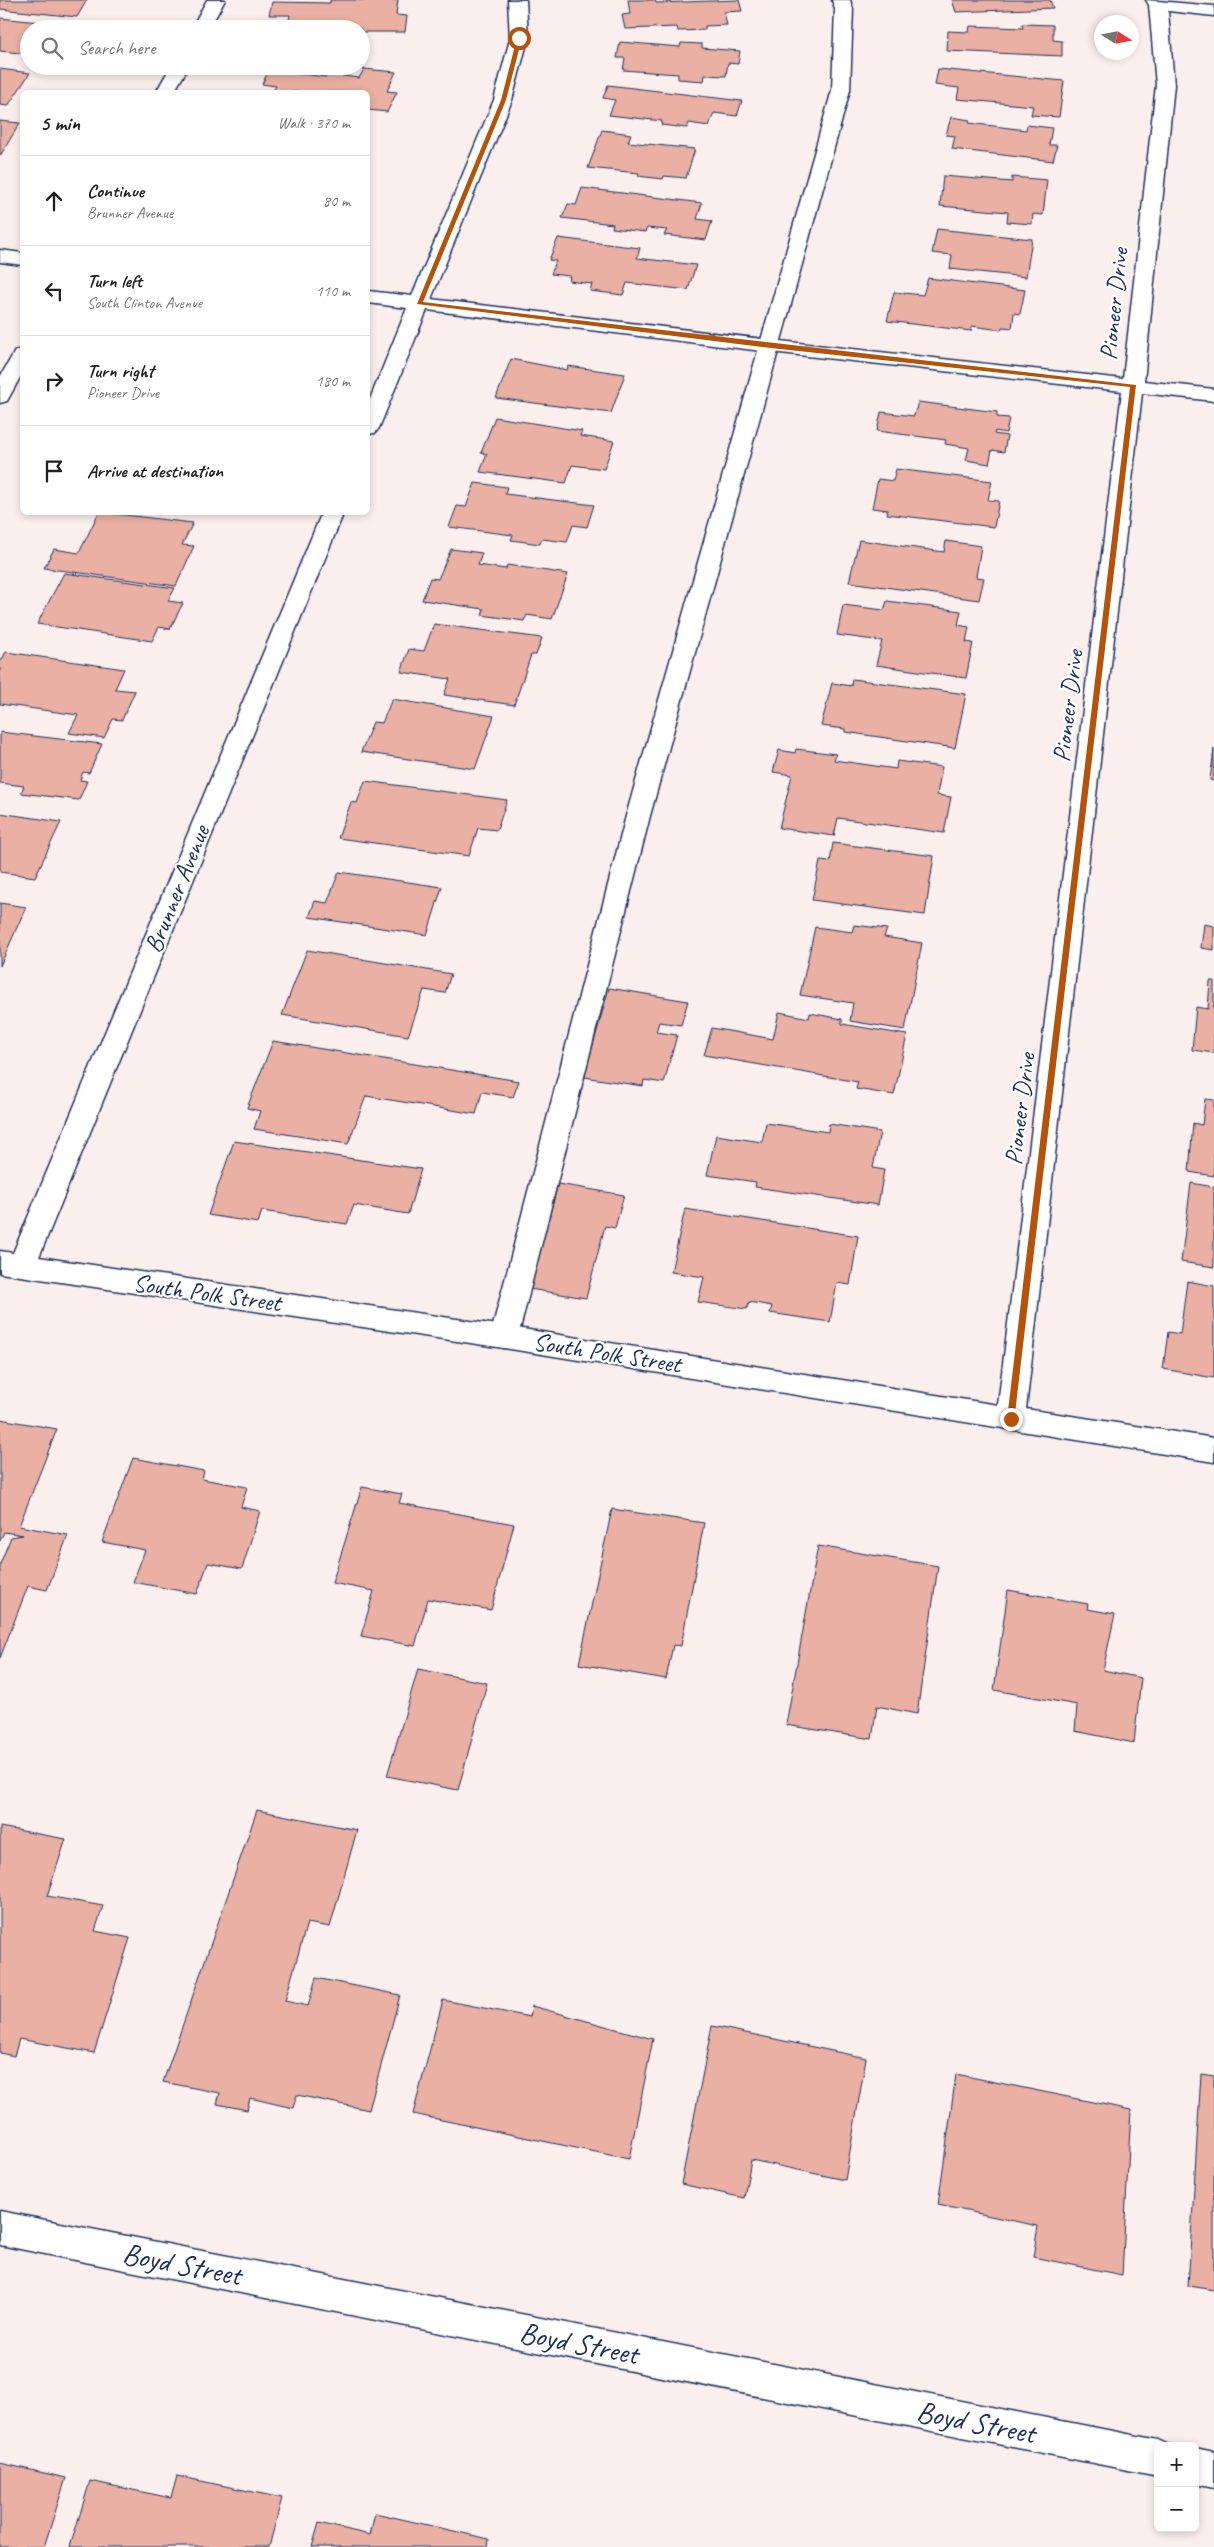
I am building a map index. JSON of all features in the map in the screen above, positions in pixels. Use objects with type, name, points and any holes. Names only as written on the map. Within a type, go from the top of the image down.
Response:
[{"type":"street","points":[[205,20],[216,0]]},
{"type":"street","points":[[370,423],[503,100],[519,38],[517,0]]},
{"type":"street","points":[[504,1337],[638,816],[771,346],[841,90],[844,9],[841,0]]},
{"type":"street","points":[[1156,3],[1214,11]]},
{"type":"street","name":"Pioneer Drive","points":[[1011,1419],[1133,385],[1165,85],[1156,3]]},
{"type":"street","points":[[166,90],[175,75]]},
{"type":"street","points":[[0,256],[20,259]]},
{"type":"street","points":[[370,297],[771,346],[1214,395]]},
{"type":"street","points":[[0,397],[20,359]]},
{"type":"street","name":"Brunner Avenue","points":[[11,1264],[332,515]]},
{"type":"street","name":"South Polk Street","points":[[11,1264],[504,1337],[1214,1450]]},
{"type":"street","name":"Boyd Street","points":[[0,2228],[1154,2457]]},
{"type":"street","points":[[1199,2467],[1214,2470]]},
{"type":"building","points":[[0,0],[87,0],[77,17],[0,9]]},
{"type":"building","points":[[330,0],[398,0],[396,15],[407,16],[405,32],[370,32],[370,20],[289,20],[290,15],[269,15],[272,2],[330,3]]},
{"type":"building","points":[[628,0],[655,0],[656,3],[739,0],[742,11],[724,12],[727,25],[705,26],[705,30],[678,31],[677,27],[625,29],[622,15],[630,14]]},
{"type":"building","points":[[952,0],[1050,0],[1053,8],[956,12]]},
{"type":"building","points":[[0,18],[20,20],[20,53],[0,51]]},
{"type":"building","points":[[1022,24],[1053,25],[1053,40],[1062,41],[1062,56],[947,51],[948,31],[969,32],[970,26],[1023,28]]},
{"type":"building","points":[[620,42],[680,47],[681,43],[702,44],[702,48],[740,51],[738,64],[728,63],[726,76],[705,75],[704,81],[678,79],[678,74],[623,70],[625,58],[617,58]]},
{"type":"building","points":[[0,69],[20,72],[20,75],[29,75],[8,106],[0,105]]},
{"type":"building","points":[[938,69],[1064,81],[1059,117],[1031,115],[1033,106],[957,99],[959,88],[935,85]]},
{"type":"building","points":[[370,70],[396,72],[387,91],[397,92],[387,112],[370,110],[370,90],[273,90],[276,86],[262,84],[266,75],[326,77],[327,75],[336,75],[359,78],[361,75],[370,75]]},
{"type":"building","points":[[608,85],[742,101],[737,116],[714,113],[709,126],[689,123],[687,128],[661,125],[662,121],[609,115],[615,100],[603,98]]},
{"type":"building","points":[[951,117],[970,120],[969,123],[1026,130],[1027,125],[1052,128],[1049,145],[1057,145],[1053,161],[952,149],[955,136],[946,135]]},
{"type":"building","points":[[0,121],[20,123],[0,156]]},
{"type":"building","points":[[602,130],[631,134],[628,142],[695,149],[686,178],[664,176],[663,179],[638,176],[639,173],[588,168]]},
{"type":"building","points":[[943,176],[1012,182],[1012,177],[1047,180],[1043,215],[1033,214],[1032,224],[1007,222],[1008,212],[940,206]]},
{"type":"building","points":[[582,188],[702,203],[697,219],[712,221],[706,240],[664,235],[667,230],[647,228],[645,232],[612,228],[613,224],[562,218],[568,204],[576,205]]},
{"type":"building","points":[[937,229],[1032,239],[1026,277],[950,269],[952,255],[932,253]]},
{"type":"building","points":[[558,238],[640,248],[637,258],[696,265],[688,290],[627,283],[623,295],[590,291],[592,284],[569,281],[570,276],[551,274],[556,261],[549,260]]},
{"type":"building","points":[[928,278],[1025,290],[1020,314],[1014,313],[1012,328],[1002,327],[1001,330],[972,326],[971,331],[887,321],[894,292],[923,295]]},
{"type":"building","points":[[511,359],[567,370],[568,366],[625,374],[611,413],[496,398]]},
{"type":"building","points":[[918,402],[997,412],[997,417],[1009,418],[1006,433],[995,431],[994,434],[1007,436],[1004,452],[992,450],[989,464],[966,460],[969,448],[945,444],[946,440],[877,431],[881,412],[914,416]]},
{"type":"building","points":[[495,417],[582,431],[580,436],[614,441],[604,469],[572,465],[566,483],[480,472],[487,454],[481,453]]},
{"type":"building","points":[[896,469],[992,481],[988,500],[999,501],[994,527],[887,514],[888,510],[872,508],[878,479],[893,481]]},
{"type":"building","points":[[475,483],[507,487],[505,494],[594,505],[587,527],[573,525],[567,542],[542,539],[540,544],[511,540],[513,535],[449,527],[457,506],[466,507]]},
{"type":"building","points":[[98,515],[125,515],[193,523],[182,545],[194,546],[176,586],[44,568],[54,549],[79,553]]},
{"type":"building","points":[[859,540],[944,552],[946,541],[981,546],[976,577],[984,578],[979,600],[849,582]]},
{"type":"building","points":[[451,549],[482,553],[478,565],[506,569],[507,565],[568,574],[552,619],[527,615],[524,621],[482,615],[484,609],[422,600],[430,578],[438,579]]},
{"type":"building","points":[[64,573],[175,588],[168,601],[183,603],[170,629],[159,627],[152,641],[37,624]]},
{"type":"building","points":[[887,601],[961,611],[958,625],[969,627],[966,642],[973,643],[966,678],[876,665],[882,641],[837,635],[843,605],[884,610]]},
{"type":"building","points":[[434,624],[542,638],[536,655],[531,655],[514,705],[444,695],[450,679],[401,672],[409,649],[424,651]]},
{"type":"building","points":[[6,652],[124,669],[115,689],[135,691],[122,720],[113,719],[104,738],[69,733],[78,715],[0,704],[0,663]]},
{"type":"building","points":[[852,679],[966,694],[955,748],[845,732],[845,729],[821,726],[832,683],[851,686]]},
{"type":"building","points":[[392,699],[494,716],[475,769],[361,752],[373,722],[382,723]]},
{"type":"building","points":[[0,732],[102,744],[89,773],[83,772],[80,780],[87,781],[79,800],[21,793],[24,786],[0,783]]},
{"type":"building","points":[[796,749],[836,754],[834,760],[896,769],[897,761],[942,767],[937,795],[951,797],[944,833],[838,818],[834,836],[779,828],[792,775],[773,772],[779,750],[795,753]]},
{"type":"building","points":[[1214,749],[1214,781],[1210,780]]},
{"type":"building","points":[[365,781],[507,800],[497,830],[478,828],[469,856],[338,838],[351,802],[357,803]]},
{"type":"building","points":[[0,813],[61,822],[35,877],[0,872]]},
{"type":"building","points":[[833,843],[934,856],[925,915],[812,900],[820,861],[830,862]]},
{"type":"building","points":[[339,872],[442,887],[427,935],[309,917],[315,901],[327,903]]},
{"type":"building","points":[[0,903],[26,907],[0,966]]},
{"type":"building","points":[[1204,924],[1214,926],[1214,950],[1201,948]]},
{"type":"building","points":[[854,925],[887,929],[884,937],[922,943],[905,1030],[850,1021],[853,1003],[800,995],[815,927],[852,932]]},
{"type":"building","points":[[307,950],[451,974],[445,993],[424,990],[408,1036],[282,1015]]},
{"type":"building","points":[[1210,981],[1214,981],[1214,1053],[1192,1050],[1196,1007],[1208,1009]]},
{"type":"building","points":[[609,988],[688,1001],[681,1025],[659,1022],[656,1032],[677,1035],[664,1083],[644,1080],[643,1086],[584,1077]]},
{"type":"building","points":[[779,1012],[809,1018],[810,1013],[842,1019],[842,1024],[907,1035],[894,1095],[856,1089],[858,1082],[704,1055],[712,1028],[773,1039]]},
{"type":"building","points":[[273,1041],[519,1081],[513,1097],[482,1092],[476,1114],[366,1096],[348,1144],[254,1129],[260,1111],[247,1108]]},
{"type":"building","points":[[1205,1099],[1214,1100],[1214,1176],[1189,1172],[1193,1123],[1202,1125]]},
{"type":"building","points":[[766,1123],[828,1132],[829,1124],[880,1132],[873,1168],[884,1170],[878,1205],[755,1187],[756,1182],[707,1175],[716,1135],[762,1142]]},
{"type":"building","points":[[234,1141],[421,1169],[408,1214],[354,1205],[347,1224],[262,1211],[258,1223],[208,1215]]},
{"type":"building","points":[[1191,1183],[1214,1187],[1214,1267],[1181,1262]]},
{"type":"building","points":[[558,1184],[624,1195],[615,1228],[605,1226],[586,1298],[529,1289]]},
{"type":"building","points":[[685,1209],[858,1236],[850,1285],[837,1283],[830,1322],[770,1313],[772,1306],[749,1302],[747,1309],[698,1302],[704,1277],[671,1272]]},
{"type":"building","points":[[1187,1281],[1214,1286],[1214,1378],[1163,1369],[1168,1332],[1180,1334]]},
{"type":"building","points":[[0,1419],[57,1429],[19,1526],[68,1535],[47,1590],[28,1586],[0,1658],[0,1564],[11,1537],[23,1535],[4,1532],[0,1541]]},
{"type":"building","points":[[133,1458],[204,1471],[202,1479],[247,1487],[241,1507],[260,1511],[242,1569],[208,1563],[197,1594],[133,1582],[145,1550],[102,1542]]},
{"type":"building","points":[[362,1487],[402,1494],[399,1503],[514,1524],[491,1610],[428,1599],[415,1646],[361,1636],[374,1591],[332,1583]]},
{"type":"building","points":[[612,1509],[704,1523],[681,1646],[673,1645],[666,1679],[579,1664]]},
{"type":"building","points":[[818,1546],[938,1566],[917,1714],[877,1706],[872,1739],[786,1725]]},
{"type":"building","points":[[1008,1590],[1088,1604],[1087,1609],[1115,1614],[1103,1670],[1141,1678],[1134,1743],[1075,1731],[1077,1705],[994,1690]]},
{"type":"building","points":[[418,1669],[487,1683],[458,1790],[387,1776]]},
{"type":"building","points":[[257,1810],[357,1830],[330,1927],[307,1923],[285,2001],[308,2006],[316,1978],[400,1995],[369,2110],[297,2095],[293,2108],[250,2098],[247,2110],[217,2104],[220,2093],[163,2082]]},
{"type":"building","points":[[0,1827],[66,1839],[47,1896],[103,1906],[95,1931],[130,1938],[94,2053],[19,2039],[14,2056],[0,2053]]},
{"type":"building","points":[[443,2000],[530,2017],[532,2006],[653,2039],[629,2159],[413,2114]]},
{"type":"building","points":[[712,2026],[866,2058],[845,2180],[751,2160],[744,2198],[681,2184]]},
{"type":"building","points":[[956,2074],[1131,2110],[1122,2275],[1033,2257],[1038,2226],[938,2205]]},
{"type":"building","points":[[1201,2074],[1214,2076],[1214,2290],[1188,2286]]},
{"type":"building","points":[[0,2463],[66,2478],[44,2547],[0,2547]]},
{"type":"building","points":[[177,2476],[282,2498],[269,2547],[70,2547],[90,2481],[171,2498]]},
{"type":"building","points":[[375,2513],[489,2539],[488,2547],[312,2547],[319,2523],[370,2535]]},
{"type":"route","points":[[519,38],[503,100],[419,303],[771,346],[1133,385],[1011,1419]]}]
